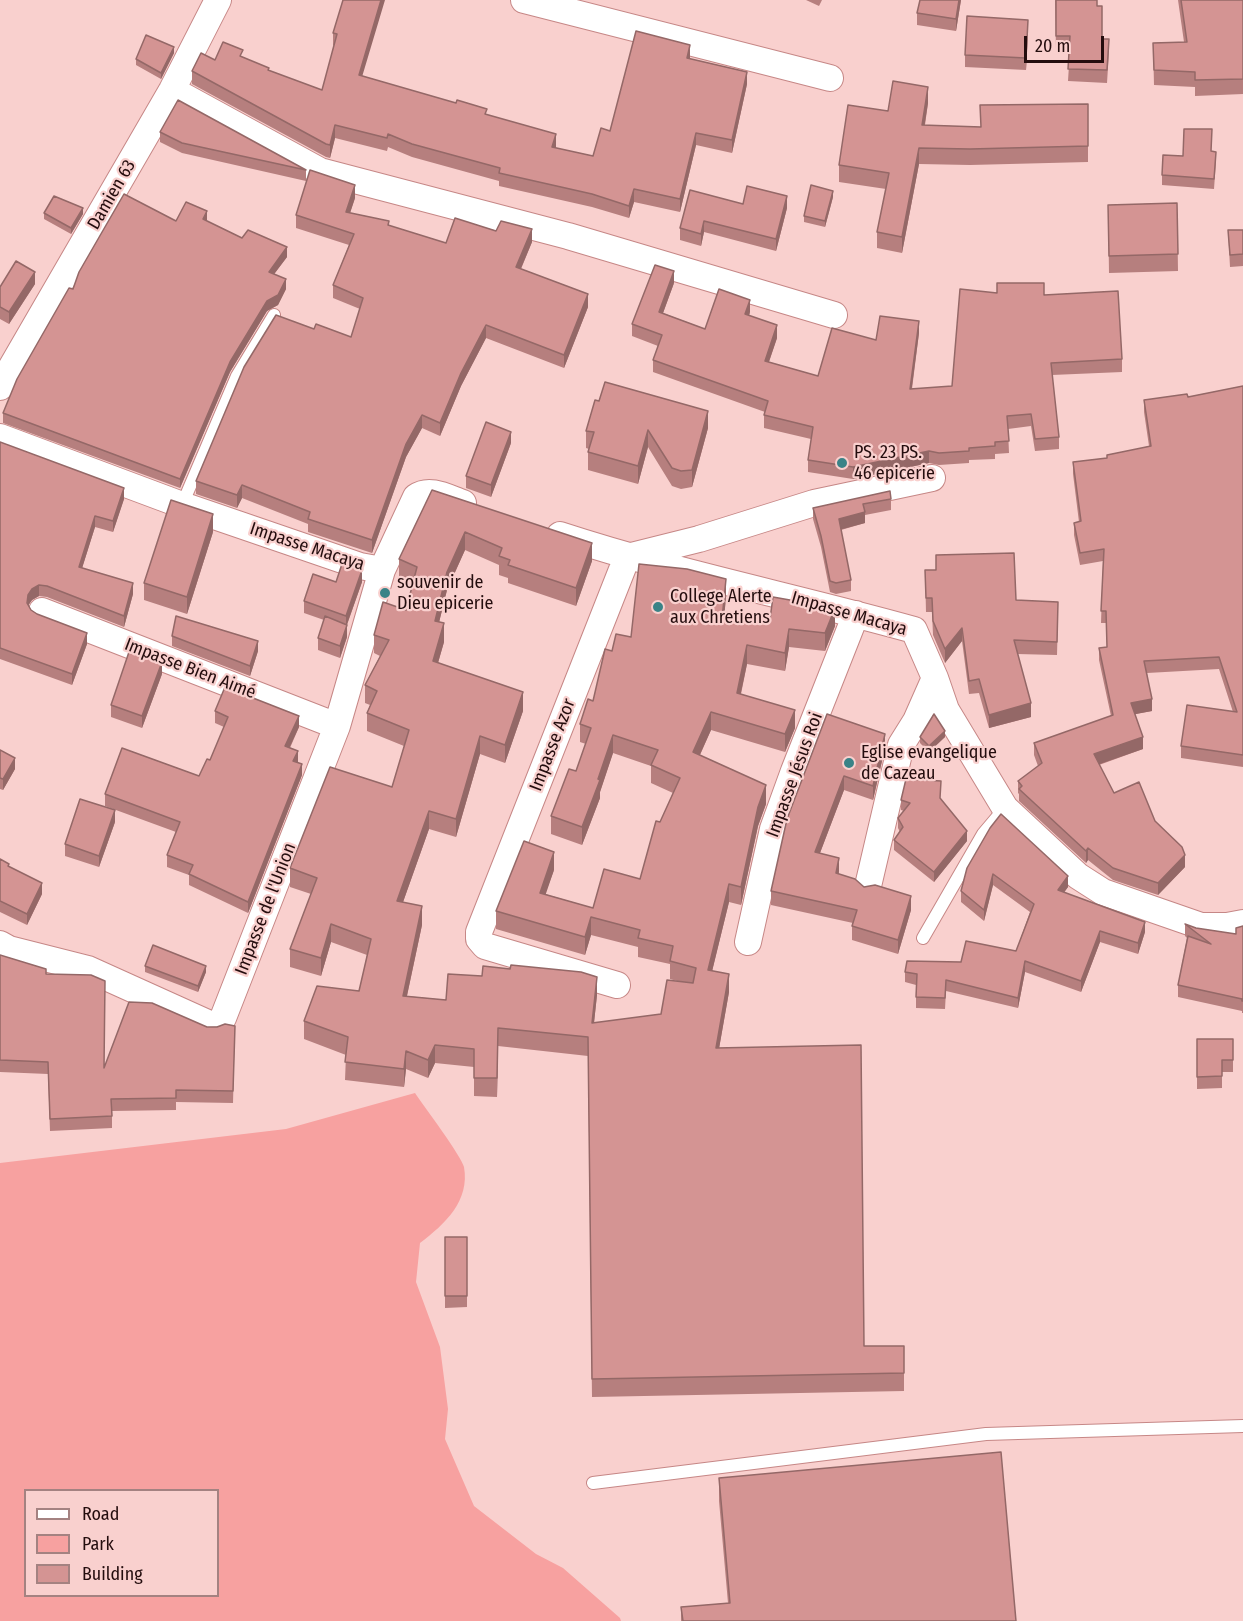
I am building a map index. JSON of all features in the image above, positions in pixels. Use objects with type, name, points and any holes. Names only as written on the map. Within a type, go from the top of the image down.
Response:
[{"type":"street","name":"Damien 63","points":[[0,387],[172,90],[218,0]]},
{"type":"street","points":[[524,0],[830,78]]},
{"type":"street","points":[[172,90],[320,171],[568,236],[834,315]]},
{"type":"street","name":"Impasse Macaya","points":[[0,437],[182,505],[360,566],[382,570],[416,497],[422,493],[429,492],[484,510]]},
{"type":"street","points":[[627,557],[699,539],[814,503],[932,478]]},
{"type":"street","name":"Impasse Macaya","points":[[539,528],[627,557],[914,630],[946,710],[1005,808],[1078,876],[1103,892],[1201,926],[1227,926],[1243,923]]},
{"type":"street","name":"Impasse Azor","points":[[617,984],[485,946],[479,939],[479,933],[627,557]]},
{"type":"street","name":"Impasse de l'Union","points":[[0,944],[9,949],[88,969],[212,1025],[219,1023],[337,726],[382,570]]},
{"type":"street","name":"Impasse Bien Aimé","points":[[42,611],[337,726]]},
{"type":"street","name":"Impasse Jésus Roi","points":[[748,942],[773,829],[856,614]]},
{"type":"street","points":[[868,886],[902,745],[916,721],[935,678]]},
{"type":"lane","points":[[182,505],[237,376],[274,315]]},
{"type":"lane","points":[[923,938],[983,834],[1005,808]]},
{"type":"lane","points":[[593,1483],[986,1434],[1243,1426]]},
{"type":"green space","points":[[415,1093],[450,1142],[464,1167],[463,1191],[454,1211],[420,1243],[416,1282],[440,1347],[448,1409],[445,1439],[474,1506],[536,1554],[563,1568],[621,1621],[0,1621],[0,1163],[286,1129]]},
{"type":"building","points":[[343,0],[381,0],[359,75],[456,103],[457,100],[487,109],[485,114],[556,134],[552,147],[593,156],[601,128],[610,131],[636,31],[690,45],[687,58],[747,72],[732,140],[696,133],[680,199],[634,189],[629,206],[592,194],[499,173],[500,168],[412,144],[388,134],[387,138],[335,125],[330,145],[326,144],[192,71],[201,53],[215,60],[223,42],[243,50],[240,56],[269,68],[268,70],[322,90],[337,34],[333,33]]},
{"type":"building","points":[[920,0],[959,0],[956,19],[917,13]]},
{"type":"building","points":[[1056,0],[1097,0],[1097,6],[1102,6],[1102,39],[1109,39],[1107,70],[1068,69],[1070,36],[1056,36]]},
{"type":"building","points":[[1181,0],[1243,0],[1243,79],[1195,80],[1195,72],[1154,70],[1153,43],[1187,42]]},
{"type":"building","points":[[967,16],[1028,20],[1026,58],[965,55]]},
{"type":"building","points":[[146,35],[174,47],[161,73],[136,59]]},
{"type":"building","points":[[893,81],[928,87],[922,125],[981,127],[980,105],[1088,104],[1088,146],[919,148],[902,237],[877,232],[889,173],[839,165],[848,105],[888,111]]},
{"type":"building","points":[[178,100],[306,170],[182,143],[160,132]]},
{"type":"building","points":[[1184,129],[1212,129],[1211,151],[1216,152],[1214,179],[1162,175],[1163,155],[1183,156]]},
{"type":"building","points":[[310,170],[355,185],[346,212],[389,221],[388,225],[446,243],[455,218],[496,231],[501,221],[532,229],[516,267],[588,294],[564,355],[486,325],[461,373],[440,423],[422,415],[406,444],[372,540],[308,519],[310,512],[242,485],[237,495],[196,481],[244,367],[276,315],[314,329],[316,324],[351,337],[363,298],[333,285],[354,234],[296,215]]},
{"type":"building","points":[[811,185],[833,191],[825,221],[804,216]]},
{"type":"building","points":[[747,186],[787,196],[776,239],[704,221],[701,234],[680,228],[690,190],[743,204]]},
{"type":"building","points":[[124,194],[176,221],[186,202],[207,211],[203,219],[242,238],[248,230],[287,247],[269,272],[286,279],[278,295],[267,301],[230,362],[180,479],[3,413],[17,379],[69,288],[73,289],[79,272]]},
{"type":"building","points":[[54,196],[83,208],[71,228],[44,213]]},
{"type":"building","points":[[1177,203],[1178,254],[1109,256],[1108,205]]},
{"type":"building","points":[[1228,230],[1243,230],[1243,254],[1230,255]]},
{"type":"building","points":[[16,261],[35,272],[9,312],[0,307],[0,287]]},
{"type":"building","points":[[655,265],[674,271],[659,312],[705,329],[719,289],[750,300],[745,314],[777,325],[765,361],[818,376],[832,328],[876,340],[880,316],[919,321],[910,389],[952,386],[960,289],[997,293],[997,283],[1044,283],[1044,295],[1118,291],[1122,359],[1051,363],[1059,437],[1035,439],[1031,414],[1007,416],[1009,441],[995,442],[995,446],[969,448],[969,451],[939,453],[929,451],[853,467],[808,460],[813,427],[764,415],[768,401],[653,360],[662,335],[632,324]]},
{"type":"building","points":[[605,382],[708,411],[692,470],[681,471],[672,468],[648,430],[638,466],[588,452],[594,432],[586,431],[595,400],[599,401]]},
{"type":"building","points":[[1243,386],[1243,755],[1181,746],[1187,705],[1237,712],[1219,657],[1144,661],[1152,699],[1131,703],[1143,737],[1094,754],[1114,793],[1139,782],[1155,821],[1182,847],[1185,855],[1158,883],[1113,868],[1088,848],[1086,851],[1019,789],[1022,786],[1018,781],[1042,763],[1034,743],[1113,715],[1099,648],[1107,647],[1106,611],[1101,611],[1104,549],[1080,553],[1074,523],[1081,521],[1073,462],[1107,458],[1107,455],[1151,446],[1144,400],[1187,394],[1188,397]]},
{"type":"building","points":[[486,422],[511,432],[491,485],[466,476]]},
{"type":"building","points":[[0,442],[124,488],[113,521],[95,516],[79,567],[133,583],[124,616],[47,586],[39,585],[28,595],[27,603],[37,614],[87,633],[72,674],[0,648]]},
{"type":"building","points":[[432,490],[592,543],[576,588],[508,565],[510,560],[499,556],[502,548],[465,532],[447,572],[435,621],[444,623],[433,661],[523,692],[505,745],[480,736],[456,819],[429,811],[397,901],[422,906],[403,996],[446,1000],[448,974],[482,976],[483,966],[510,969],[511,965],[581,972],[597,977],[592,1023],[661,1014],[667,980],[693,983],[696,968],[670,961],[673,946],[638,938],[640,930],[591,917],[585,937],[496,911],[524,841],[554,852],[540,893],[593,908],[604,869],[640,879],[656,821],[660,822],[680,778],[651,765],[658,750],[613,735],[598,779],[600,780],[582,827],[551,816],[569,769],[576,771],[591,728],[580,724],[588,699],[593,701],[605,649],[612,651],[616,634],[631,637],[639,564],[687,569],[726,579],[722,619],[770,619],[773,597],[835,608],[825,633],[789,629],[785,653],[747,645],[737,693],[795,710],[785,734],[711,712],[693,752],[766,785],[758,807],[741,887],[729,884],[708,970],[729,974],[716,1048],[861,1045],[864,1346],[904,1346],[904,1373],[592,1379],[588,1037],[498,1028],[497,1078],[474,1078],[474,1049],[435,1045],[428,1060],[406,1051],[404,1069],[345,1062],[348,1037],[304,1021],[317,986],[359,991],[371,939],[331,924],[321,958],[290,949],[317,878],[290,868],[330,767],[392,787],[409,730],[367,713],[377,691],[365,685],[389,640],[374,635],[383,602],[406,610],[417,567],[399,559]]},
{"type":"building","points":[[890,491],[891,499],[863,504],[865,512],[839,519],[851,580],[836,583],[830,581],[813,508]]},
{"type":"building","points":[[171,500],[213,514],[187,597],[144,583]]},
{"type":"building","points":[[1014,553],[1016,600],[1058,602],[1057,642],[1014,640],[1031,703],[989,715],[979,679],[969,681],[962,628],[945,649],[933,621],[932,598],[926,598],[925,570],[936,570],[936,555]]},
{"type":"building","points":[[342,564],[362,570],[346,616],[304,601],[313,574],[336,582]]},
{"type":"building","points":[[176,616],[258,641],[250,666],[172,636]]},
{"type":"building","points":[[325,616],[347,625],[340,646],[318,638]]},
{"type":"building","points":[[130,649],[162,662],[142,716],[111,705]]},
{"type":"building","points":[[225,687],[299,716],[285,746],[298,751],[293,761],[302,764],[248,902],[189,874],[193,865],[167,855],[180,822],[105,794],[122,748],[199,776],[207,759],[210,760],[228,717],[215,711]]},
{"type":"building","points":[[827,714],[885,734],[873,786],[844,776],[815,852],[839,858],[836,873],[855,879],[864,887],[875,885],[911,896],[898,940],[852,926],[857,910],[771,891],[787,819]]},
{"type":"building","points":[[934,714],[945,731],[929,746],[920,737]]},
{"type":"building","points":[[0,750],[15,758],[3,779],[0,778]]},
{"type":"building","points":[[906,779],[941,781],[940,798],[967,831],[934,872],[894,840],[903,827],[898,818],[910,803],[901,800]]},
{"type":"building","points":[[80,799],[115,810],[99,856],[65,844]]},
{"type":"building","points":[[1001,814],[1068,876],[1058,890],[1145,922],[1138,943],[1100,931],[1081,981],[1025,961],[1018,998],[946,980],[945,998],[916,997],[917,974],[905,972],[907,961],[961,962],[966,941],[1016,951],[1034,904],[993,874],[984,910],[961,891],[967,868],[990,828]]},
{"type":"building","points":[[0,859],[9,864],[8,866],[42,883],[27,914],[0,901]]},
{"type":"building","points":[[1185,924],[1196,928],[1236,934],[1236,928],[1243,926],[1243,1001],[1178,985],[1188,936],[1211,944]]},
{"type":"building","points":[[153,945],[206,966],[198,986],[145,966]]},
{"type":"building","points":[[0,955],[46,969],[46,974],[91,975],[105,981],[104,1068],[129,1002],[152,1003],[207,1027],[225,1024],[235,1026],[233,1091],[176,1090],[176,1098],[111,1099],[112,1116],[50,1119],[48,1062],[0,1060]]},
{"type":"building","points":[[1197,1039],[1233,1039],[1233,1060],[1222,1060],[1222,1076],[1197,1077]]},
{"type":"building","points":[[445,1237],[467,1237],[467,1296],[445,1296]]},
{"type":"building","points":[[1001,1452],[1016,1621],[683,1621],[681,1607],[730,1603],[719,1478]]},
{"type":"place","name":"PS. 23 PS. 46 epicerie","points":[[842,463]]},
{"type":"place","name":"souvenir de Dieu epicerie","points":[[385,593]]},
{"type":"place","name":"College Alerte aux Chretiens","points":[[658,607]]},
{"type":"place","name":"Eglise evangelique de Cazeau","points":[[849,763]]}]
